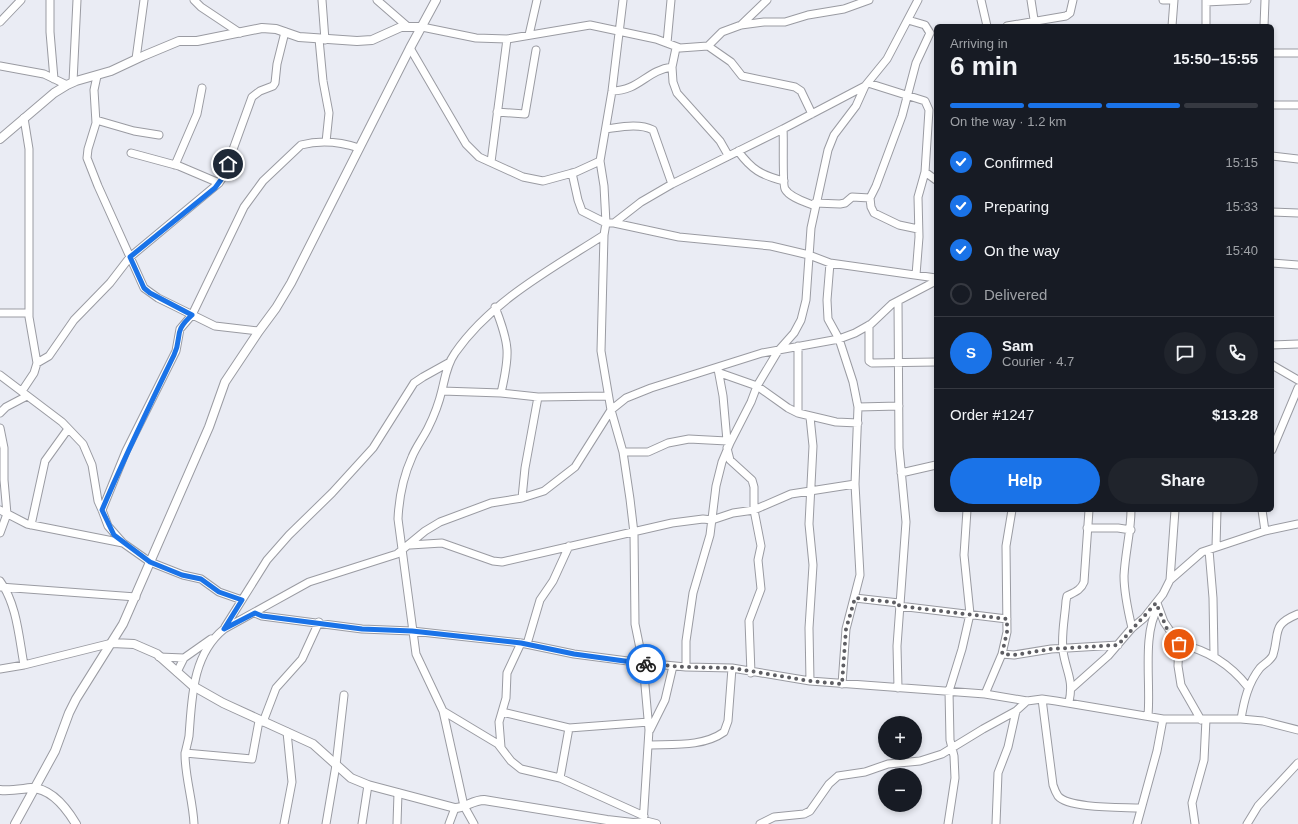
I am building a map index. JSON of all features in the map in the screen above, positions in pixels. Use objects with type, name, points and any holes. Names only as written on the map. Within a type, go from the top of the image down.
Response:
[{"type":"street","points":[[0,22],[21,0]]},
{"type":"street","points":[[50,0],[50,32],[54,79]]},
{"type":"street","points":[[70,83],[77,0]]},
{"type":"street","points":[[136,59],[144,0]]},
{"type":"street","points":[[194,0],[201,7],[240,33]]},
{"type":"street","points":[[322,0],[323,81],[329,113],[326,142]]},
{"type":"street","points":[[378,0],[408,27]]},
{"type":"street","points":[[15,824],[33,788],[55,751],[68,713],[112,643],[136,597],[209,427],[225,382],[291,284],[410,48],[436,0]]},
{"type":"street","points":[[529,35],[538,0]]},
{"type":"street","points":[[623,0],[612,91],[600,161],[604,186],[606,223],[604,235],[601,352],[608,396],[622,452],[634,533],[635,624],[643,663],[649,722],[643,820]]},
{"type":"street","points":[[667,43],[671,0]]},
{"type":"street","points":[[741,25],[767,0]]},
{"type":"street","points":[[708,46],[722,32],[741,25],[764,22],[785,22],[808,15],[844,9],[869,0]]},
{"type":"street","points":[[686,667],[686,641],[693,593],[705,556],[712,520],[716,486],[728,444],[748,409],[757,386],[778,351],[794,333],[801,320],[806,300],[809,255],[815,205],[828,150],[838,129],[856,106],[866,85],[887,58],[918,0]]},
{"type":"street","points":[[981,0],[987,24]]},
{"type":"street","points":[[1031,0],[1035,23],[1066,16],[1070,13],[1073,0]]},
{"type":"street","points":[[1163,0],[1174,0],[1172,24]]},
{"type":"street","points":[[1206,24],[1206,1],[1247,0]]},
{"type":"street","points":[[1264,24],[1265,0]]},
{"type":"street","points":[[908,20],[925,25],[930,33],[916,63],[908,96],[876,186],[870,198],[871,207],[874,213],[900,225],[918,229]]},
{"type":"street","points":[[0,138],[54,93],[70,83],[112,72],[136,59],[179,41],[197,41],[262,28],[285,32],[299,37],[322,40],[372,40],[401,27],[422,27],[476,38],[508,40],[582,25],[620,31],[667,43],[676,48],[708,46],[731,62],[742,76],[795,87],[801,91],[812,114]]},
{"type":"street","points":[[38,363],[49,356],[74,320],[110,283],[130,257],[219,184],[223,177],[252,97],[260,90],[273,86],[275,83],[277,64],[285,32]]},
{"type":"street","points":[[927,38],[934,37]]},
{"type":"street","points":[[491,162],[508,40]]},
{"type":"street","points":[[410,48],[466,144],[480,157],[523,177],[543,181],[572,173],[600,161]]},
{"type":"street","points":[[676,48],[672,67],[672,82],[677,93],[720,141],[728,156]]},
{"type":"street","points":[[497,112],[526,114],[536,50]]},
{"type":"street","points":[[1274,53],[1298,53]]},
{"type":"street","points":[[0,66],[30,71],[70,83]]},
{"type":"street","points":[[612,91],[631,88],[654,72],[672,67]]},
{"type":"street","points":[[97,76],[94,90],[96,120],[87,158],[144,288],[150,293],[215,326],[259,331]]},
{"type":"street","points":[[614,223],[641,202],[672,184],[783,129],[866,85],[925,101],[932,107],[925,172],[918,198],[916,274]]},
{"type":"street","points":[[175,165],[197,114],[202,88]]},
{"type":"street","points":[[1274,105],[1298,105]]},
{"type":"street","points":[[0,413],[24,393],[38,363],[30,326],[29,313],[29,149],[24,118]]},
{"type":"street","points":[[96,120],[134,131],[159,135]]},
{"type":"street","points":[[606,129],[630,126],[647,127],[653,130],[672,184]]},
{"type":"street","points":[[783,129],[785,154],[784,181],[786,190],[792,196],[815,205],[845,203],[852,196],[870,198]]},
{"type":"street","points":[[102,510],[126,451],[176,351],[180,329],[192,315],[241,212],[263,181],[301,145],[326,142],[346,144],[359,148]]},
{"type":"street","points":[[738,151],[748,164],[755,170],[767,176],[784,181]]},
{"type":"street","points":[[131,153],[175,165],[219,184]]},
{"type":"street","points":[[1274,156],[1298,158]]},
{"type":"street","points":[[925,172],[934,179]]},
{"type":"street","points":[[572,173],[582,211],[606,223],[614,223],[679,237],[771,246],[809,255],[830,263],[934,278]]},
{"type":"street","points":[[1274,212],[1298,213]]},
{"type":"street","points":[[474,824],[464,806],[443,711],[416,654],[398,519],[399,498],[404,477],[412,456],[428,428],[442,390],[444,378],[454,354],[473,330],[495,307],[604,235]]},
{"type":"street","points":[[830,263],[827,300],[828,319],[839,339],[853,382],[858,407],[855,484],[860,575],[846,629],[842,684]]},
{"type":"street","points":[[1274,263],[1298,265]]},
{"type":"street","points":[[177,672],[184,658],[224,629],[309,582],[392,556],[410,545],[425,531],[440,522],[491,503],[522,498],[544,492],[575,467],[611,410],[626,398],[719,370],[762,353],[839,339],[855,333],[869,324],[892,304],[934,282]]},
{"type":"street","points":[[898,301],[901,474],[906,522],[897,646],[898,688]]},
{"type":"street","points":[[495,307],[503,328],[508,357],[501,393]]},
{"type":"street","points":[[0,312],[29,313]]},
{"type":"street","points":[[869,324],[869,361],[872,363],[934,362]]},
{"type":"street","points":[[1274,345],[1298,344]]},
{"type":"street","points":[[798,346],[798,412]]},
{"type":"street","points":[[224,629],[267,560],[373,448],[414,384],[434,370],[450,362]]},
{"type":"street","points":[[1274,366],[1298,380]]},
{"type":"street","points":[[434,370],[444,378]]},
{"type":"street","points":[[719,370],[757,386],[788,408],[798,412],[836,422],[858,423]]},
{"type":"street","points":[[719,370],[730,460],[752,480],[754,488],[754,510],[761,546],[758,560],[761,589],[749,621],[751,672]]},
{"type":"street","points":[[0,375],[68,429],[83,444],[88,453],[98,501],[108,526],[123,543],[150,562],[182,575],[201,579],[219,592],[242,600]]},
{"type":"street","points":[[1274,445],[1298,388]]},
{"type":"street","points":[[442,390],[501,393],[538,397],[608,396]]},
{"type":"street","points":[[522,498],[525,468],[538,397]]},
{"type":"street","points":[[858,407],[899,406]]},
{"type":"street","points":[[810,416],[813,446],[809,524],[813,571],[809,628],[810,681]]},
{"type":"street","points":[[0,428],[4,448],[3,512],[0,533]]},
{"type":"street","points":[[31,525],[45,461],[68,429]]},
{"type":"street","points":[[622,452],[648,452],[668,443],[689,439],[728,444]]},
{"type":"street","points":[[901,474],[934,466]]},
{"type":"street","points":[[410,545],[442,543],[493,561],[502,562],[672,524],[703,519],[712,520],[733,513],[754,510],[782,496],[810,490],[855,484]]},
{"type":"street","points":[[3,512],[15,519],[31,525],[123,543]]},
{"type":"street","points":[[948,824],[955,778],[949,691],[962,649],[970,614],[964,555],[967,512]]},
{"type":"street","points":[[985,694],[1002,654],[1007,632],[1006,546],[1012,512]]},
{"type":"street","points":[[1070,702],[1072,688],[1063,649],[1067,596],[1078,591],[1084,582],[1089,512]]},
{"type":"street","points":[[1131,512],[1131,530],[1124,576],[1127,604],[1132,628]]},
{"type":"street","points":[[1170,580],[1175,512]]},
{"type":"street","points":[[1216,547],[1217,512]]},
{"type":"street","points":[[1262,512],[1265,530]]},
{"type":"street","points":[[1148,716],[1149,632],[1157,606],[1170,580],[1185,566],[1209,550],[1265,530],[1298,524]]},
{"type":"street","points":[[1087,528],[1118,528],[1131,530]]},
{"type":"street","points":[[501,748],[499,722],[506,698],[509,667],[524,643],[540,600],[553,581],[569,546]]},
{"type":"street","points":[[1209,550],[1213,598],[1214,655]]},
{"type":"street","points":[[24,665],[15,619],[2,585],[136,597]]},
{"type":"street","points":[[855,598],[1007,619]]},
{"type":"street","points":[[1072,688],[1108,656],[1132,628],[1157,606]]},
{"type":"street","points":[[1157,606],[1167,629],[1179,644],[1214,655],[1233,670],[1248,687]]},
{"type":"street","points":[[255,613],[262,616],[319,622],[362,629],[412,631],[524,643],[574,654],[643,663],[686,667],[732,668],[810,681],[985,694],[1027,701],[1042,699],[1070,702],[1163,719],[1241,719],[1263,721],[1298,730]]},
{"type":"street","points":[[1241,719],[1248,687],[1254,676],[1273,655],[1277,632],[1281,624],[1286,619],[1298,614]]},
{"type":"street","points":[[185,753],[252,759],[261,722],[276,688],[302,659],[319,622]]},
{"type":"street","points":[[194,824],[185,753],[189,736],[193,686],[200,664],[213,638]]},
{"type":"street","points":[[0,669],[24,665],[112,643],[134,644],[160,657],[193,686],[261,722],[313,744],[351,778],[368,785],[455,808],[472,802],[484,800],[607,820],[633,823],[643,820]]},
{"type":"street","points":[[1179,644],[1178,666],[1181,685],[1203,720],[1204,760],[1192,803],[1196,824]]},
{"type":"street","points":[[1002,654],[1014,655],[1028,652],[1118,645]]},
{"type":"street","points":[[160,657],[184,658]]},
{"type":"street","points":[[649,730],[664,700],[673,666]]},
{"type":"street","points":[[648,745],[694,743],[713,738],[724,732],[728,721],[732,668]]},
{"type":"street","points":[[326,824],[336,765],[344,695]]},
{"type":"street","points":[[1042,699],[1052,784],[1059,796],[1065,800],[1084,805],[1140,808]]},
{"type":"street","points":[[760,824],[774,817],[804,814],[810,811],[829,784],[838,776],[865,772],[888,764],[920,761],[942,754],[982,729],[1016,712],[1027,701]]},
{"type":"street","points":[[443,711],[490,738],[501,748],[511,761],[521,768],[560,778],[643,820],[656,824]]},
{"type":"street","points":[[502,712],[569,728],[649,722]]},
{"type":"street","points":[[996,824],[998,773],[1008,747],[1016,712]]},
{"type":"street","points":[[1137,824],[1140,808],[1148,788],[1163,719]]},
{"type":"street","points":[[560,778],[569,728]]},
{"type":"street","points":[[284,824],[292,782],[287,732]]},
{"type":"street","points":[[1247,824],[1258,806],[1298,763]]},
{"type":"street","points":[[362,824],[368,785]]},
{"type":"street","points":[[0,790],[33,788],[50,795],[59,801],[76,824]]},
{"type":"street","points":[[397,824],[398,793]]},
{"type":"street","points":[[449,824],[455,808]]},
{"type":"way so far","points":[[646,664],[732,668],[810,681],[842,684],[846,629],[855,598],[899,603],[899,606],[1007,619],[1007,632],[1002,654],[1014,655],[1051,649],[1118,645],[1156,603],[1167,629],[1179,644]]},
{"type":"route","points":[[228,164],[223,177],[215,188],[130,257],[144,288],[158,298],[192,315],[180,329],[176,351],[126,451],[102,510],[108,526],[114,535],[150,562],[182,575],[201,579],[219,592],[242,600],[224,629],[234,622],[255,613],[262,616],[319,622],[362,629],[412,631],[521,643],[574,654],[646,664]]}]
